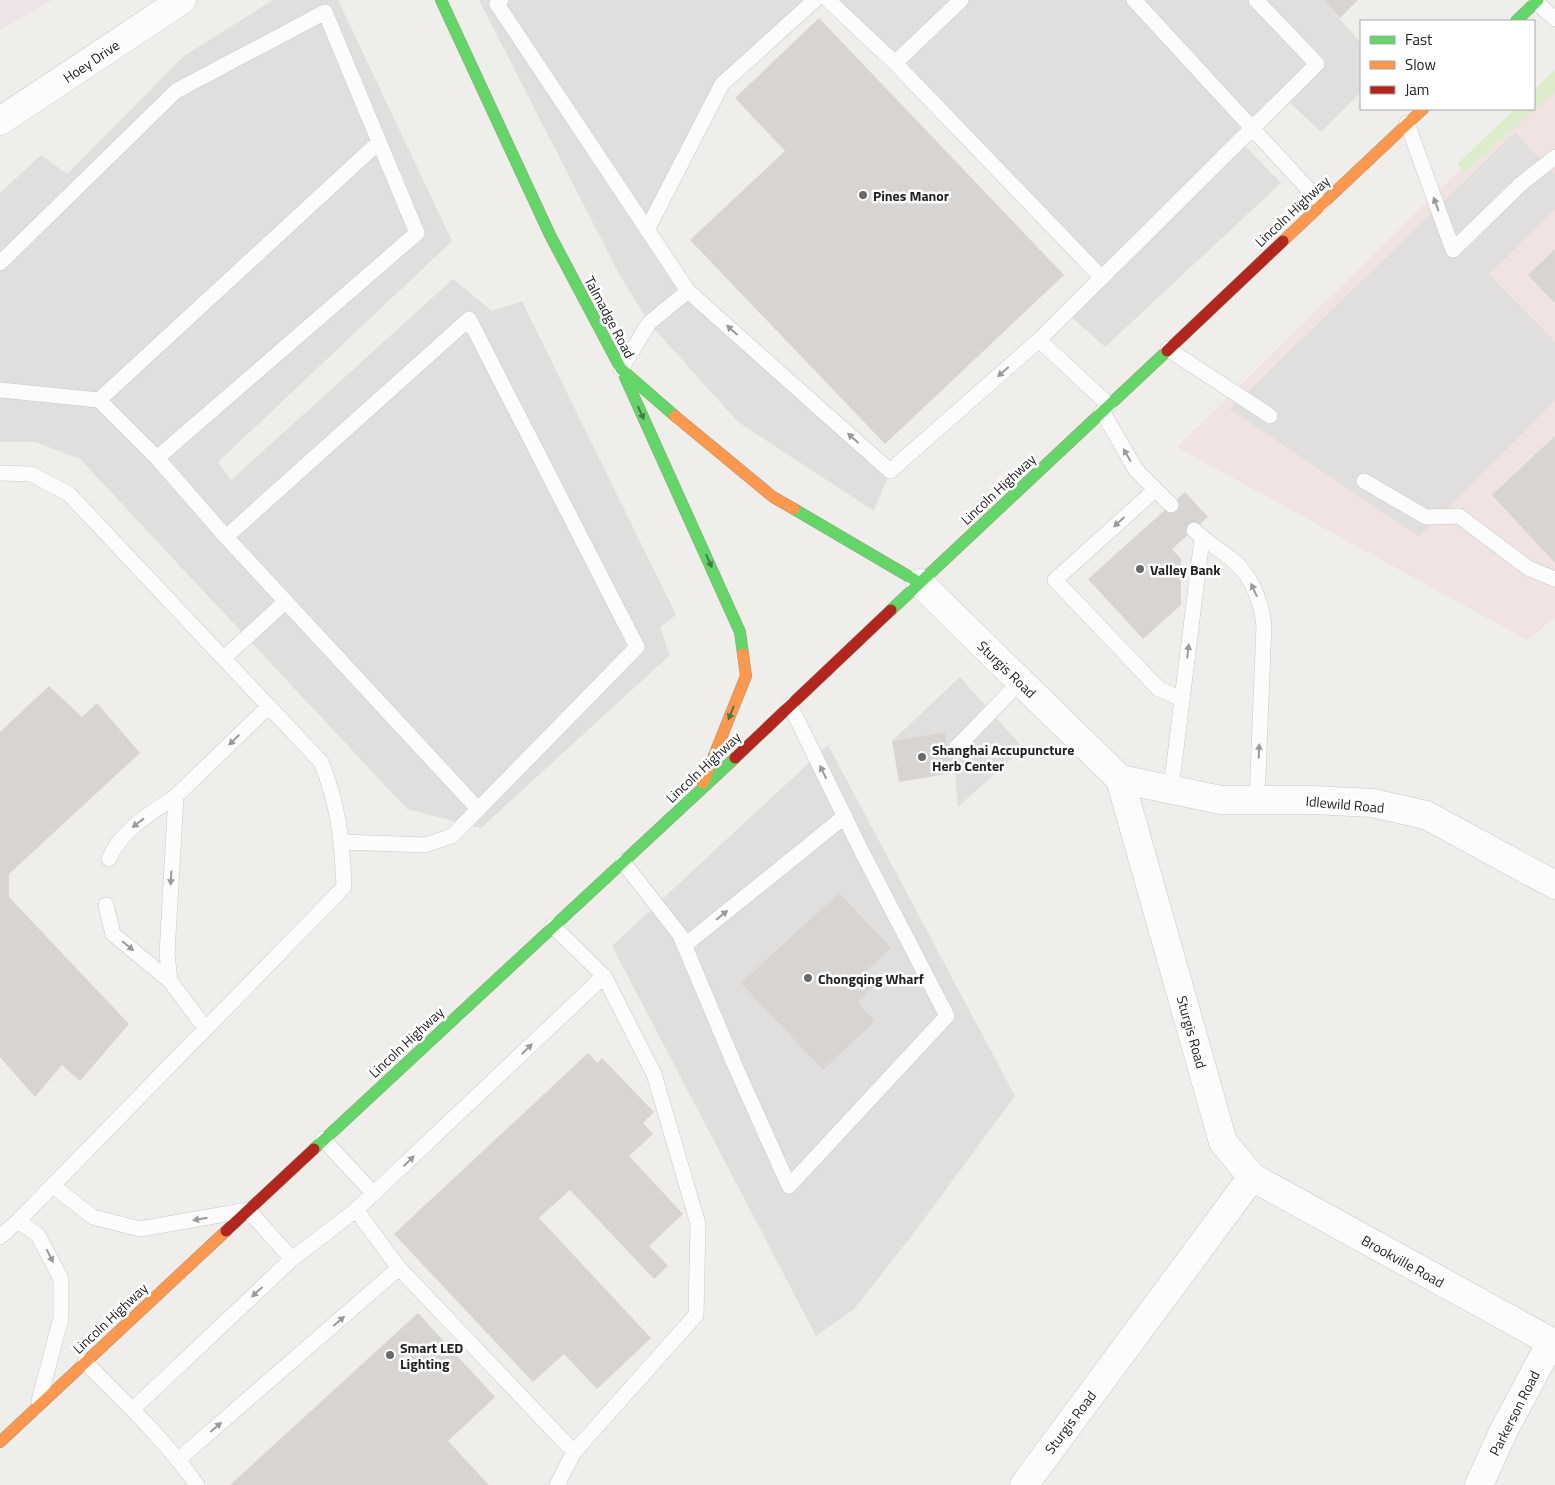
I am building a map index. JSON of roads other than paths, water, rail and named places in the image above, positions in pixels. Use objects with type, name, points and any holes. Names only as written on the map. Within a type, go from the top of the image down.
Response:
[{"type":"main road","name":"Talmadge Road","points":[[441,0],[550,235],[621,368],[699,436],[774,497],[920,583]]},
{"type":"main road","points":[[1517,20],[1537,1]]},
{"type":"main road","name":"Lincoln Highway","points":[[0,1442],[323,1139],[700,790],[1422,110]]},
{"type":"main road","points":[[621,368],[740,632],[746,676],[700,790]]},
{"type":"street","name":"Hoey Drive","points":[[0,121],[182,0]]},
{"type":"street","name":"Sturgis Road","points":[[920,583],[1120,779],[1223,1142],[1252,1177],[1024,1485]]},
{"type":"street","name":"Idlewild Road","points":[[1120,779],[1221,800],[1313,800],[1372,803],[1426,815],[1555,885]]},
{"type":"street","name":"Brookville Road","points":[[1252,1177],[1553,1344]]},
{"type":"street","name":"Parkerson Road","points":[[1479,1485],[1503,1432],[1553,1344]]},
{"type":"lane","points":[[500,0],[497,4],[688,291],[890,471],[1039,340],[1317,64],[1256,0]]},
{"type":"lane","points":[[647,230],[722,84],[814,0]]},
{"type":"lane","points":[[828,0],[895,63],[1102,278]]},
{"type":"lane","points":[[895,63],[961,0]]},
{"type":"lane","points":[[1134,0],[1322,204]]},
{"type":"lane","points":[[1537,1],[1555,20]]},
{"type":"lane","points":[[0,263],[176,91],[325,12],[417,233],[157,458]]},
{"type":"lane","points":[[1408,123],[1453,250],[1521,184],[1555,157]]},
{"type":"lane","points":[[99,400],[379,142]]},
{"type":"lane","points":[[621,368],[649,323],[688,291]]},
{"type":"lane","points":[[226,537],[469,318],[637,647],[452,836],[425,845],[342,842]]},
{"type":"lane","points":[[1039,340],[1106,408],[1136,470],[1170,505]]},
{"type":"lane","points":[[1168,348],[1270,416]]},
{"type":"lane","points":[[0,390],[99,400],[157,458],[285,602],[478,810]]},
{"type":"lane","points":[[0,473],[31,474],[69,494],[321,762],[332,790],[342,842],[344,887],[0,1238]]},
{"type":"lane","points":[[1364,481],[1426,517],[1459,516],[1528,568],[1555,579]]},
{"type":"lane","points":[[1155,490],[1055,580],[1158,690],[1182,699]]},
{"type":"lane","points":[[1170,790],[1182,699],[1198,534],[1232,559],[1247,575],[1256,592],[1262,611],[1264,625],[1257,800]]},
{"type":"lane","points":[[224,658],[285,602]]},
{"type":"lane","points":[[956,748],[1020,682]]},
{"type":"lane","points":[[622,862],[680,935],[736,1068],[789,1186],[947,1016],[844,816],[790,705]]},
{"type":"lane","points":[[109,859],[114,847],[134,825],[176,796],[269,706]]},
{"type":"lane","points":[[170,982],[167,954],[176,796]]},
{"type":"lane","points":[[684,946],[844,816]]},
{"type":"lane","points":[[106,905],[113,934],[170,982],[206,1029]]},
{"type":"lane","points":[[554,926],[604,976],[654,1074],[698,1224],[696,1314],[574,1452],[557,1485]]},
{"type":"lane","points":[[133,1409],[292,1259],[374,1194],[604,976]]},
{"type":"lane","points":[[323,1139],[374,1194]]},
{"type":"lane","points":[[53,1186],[93,1217],[140,1229],[248,1210],[292,1259]]},
{"type":"lane","points":[[356,1210],[399,1268],[574,1452]]},
{"type":"lane","points":[[18,1221],[38,1235],[61,1279],[61,1318],[38,1406]]},
{"type":"lane","points":[[179,1459],[399,1268]]},
{"type":"lane","points":[[85,1362],[133,1409],[179,1459],[197,1485]]},
{"type":"place","name":"Pines Manor","points":[[863,195]]},
{"type":"place","name":"Valley Bank","points":[[1140,569]]},
{"type":"place","name":"Shanghai Accupuncture Herb Center","points":[[922,757]]},
{"type":"place","name":"Chongqing Wharf","points":[[808,978]]},
{"type":"place","name":"Smart LED Lighting","points":[[390,1355]]}]
